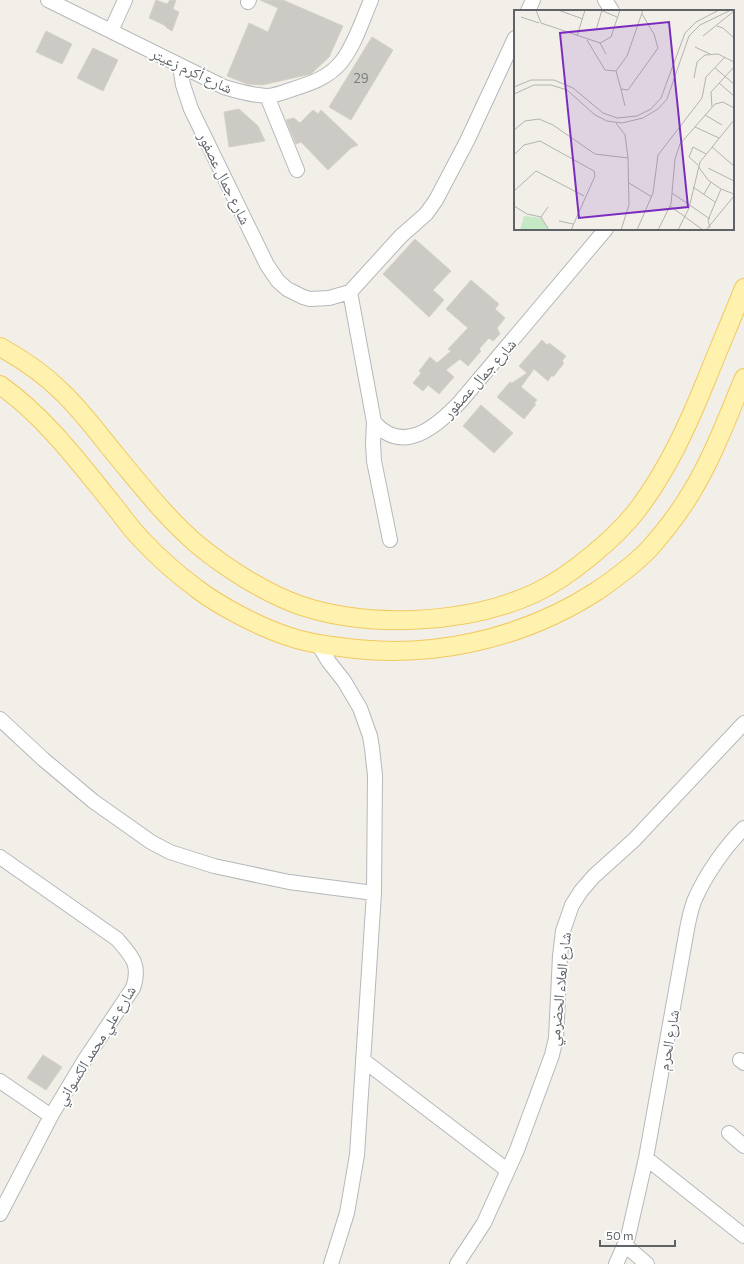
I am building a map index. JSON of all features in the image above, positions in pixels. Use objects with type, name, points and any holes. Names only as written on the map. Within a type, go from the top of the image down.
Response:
[{"type":"main road","points":[[0,347],[36,369],[64,393],[171,518],[198,545],[235,572],[273,594],[298,605],[325,613],[350,617],[389,620],[424,619],[461,616],[508,603],[535,592],[577,566],[625,524],[662,473],[680,442],[744,288]]},
{"type":"main road","points":[[0,385],[28,406],[47,425],[74,455],[141,539],[180,576],[199,590],[259,624],[287,636],[318,644],[359,650],[436,650],[504,635],[535,624],[582,600],[630,567],[648,550],[675,517],[691,493],[705,467],[744,378]]},
{"type":"street","name":"شارع أكرم زعيتر","points":[[48,0],[224,87],[267,96],[309,85],[320,80],[334,69],[342,61],[355,38],[371,0]]},
{"type":"street","points":[[111,31],[125,0]]},
{"type":"street","points":[[528,10],[533,0]]},
{"type":"street","points":[[605,0],[611,10]]},
{"type":"street","points":[[390,540],[374,461],[374,422],[350,292],[401,236],[426,214],[436,200],[467,140],[514,40]]},
{"type":"street","name":"شارع جمال عصفور","points":[[180,66],[183,85],[191,109],[263,257],[278,280],[292,292],[310,299],[329,298],[350,292]]},
{"type":"street","points":[[267,96],[297,170]]},
{"type":"street","name":"شارع جمال عصفور","points":[[374,422],[381,430],[389,435],[401,439],[419,435],[438,423],[460,402],[605,230]]},
{"type":"street","points":[[318,644],[329,662],[353,694],[360,708],[370,736],[375,775],[374,893],[357,1155],[345,1220],[331,1264]]},
{"type":"street","points":[[0,719],[43,759],[93,801],[151,842],[170,852],[214,866],[289,882],[374,893]]},
{"type":"street","name":"شارع العلاء الحضرمي","points":[[457,1264],[484,1222],[517,1150],[548,1068],[556,1038],[560,956],[563,931],[572,905],[581,890],[594,876],[634,840],[744,724]]},
{"type":"street","name":"شارع الحرم","points":[[616,1264],[628,1237],[646,1158],[687,929],[695,900],[716,863],[736,836],[744,828]]},
{"type":"street","name":"شارع علي محمد الكسواني","points":[[0,857],[117,939],[131,955],[137,969],[133,988],[84,1061],[51,1116],[0,1214]]},
{"type":"street","points":[[363,1060],[507,1170]]},
{"type":"street","points":[[0,1081],[51,1116]]},
{"type":"street","points":[[729,1133],[744,1146]]},
{"type":"street","points":[[646,1158],[744,1236]]},
{"type":"street","points":[[625,1245],[647,1264]]},
{"type":"building","points":[[156,0],[167,4],[170,0],[176,0],[173,9],[179,12],[172,31],[164,25],[149,18]]},
{"type":"building","points":[[260,0],[283,0],[343,26],[329,57],[311,74],[262,85],[247,84],[227,76],[249,23],[268,32],[278,8]]},
{"type":"building","points":[[46,31],[72,44],[62,64],[36,52]]},
{"type":"building","points":[[372,37],[393,50],[351,120],[329,107]]},
{"type":"building","points":[[93,48],[118,60],[103,91],[77,78]]},
{"type":"building","points":[[239,109],[258,126],[265,141],[229,147],[224,112]]},
{"type":"building","points":[[313,110],[318,114],[321,110],[358,145],[351,148],[328,170],[301,142],[296,144],[286,120],[294,118],[300,123]]},
{"type":"building","points":[[415,239],[451,271],[433,290],[444,300],[429,317],[383,274]]},
{"type":"building","points":[[471,280],[499,304],[495,309],[505,318],[497,328],[500,334],[493,341],[489,338],[479,349],[481,351],[468,366],[460,359],[446,370],[454,377],[439,394],[428,385],[423,391],[413,383],[421,373],[419,371],[430,357],[437,363],[451,351],[448,349],[468,328],[446,309]]},
{"type":"building","points":[[542,340],[547,345],[549,343],[566,356],[562,361],[564,363],[548,381],[534,369],[521,387],[537,400],[534,403],[536,404],[524,419],[497,397],[510,382],[512,383],[527,373],[519,366]]},
{"type":"building","points":[[481,405],[513,433],[494,453],[463,426]]},
{"type":"building","points":[[43,1055],[62,1067],[46,1090],[27,1078]]}]
